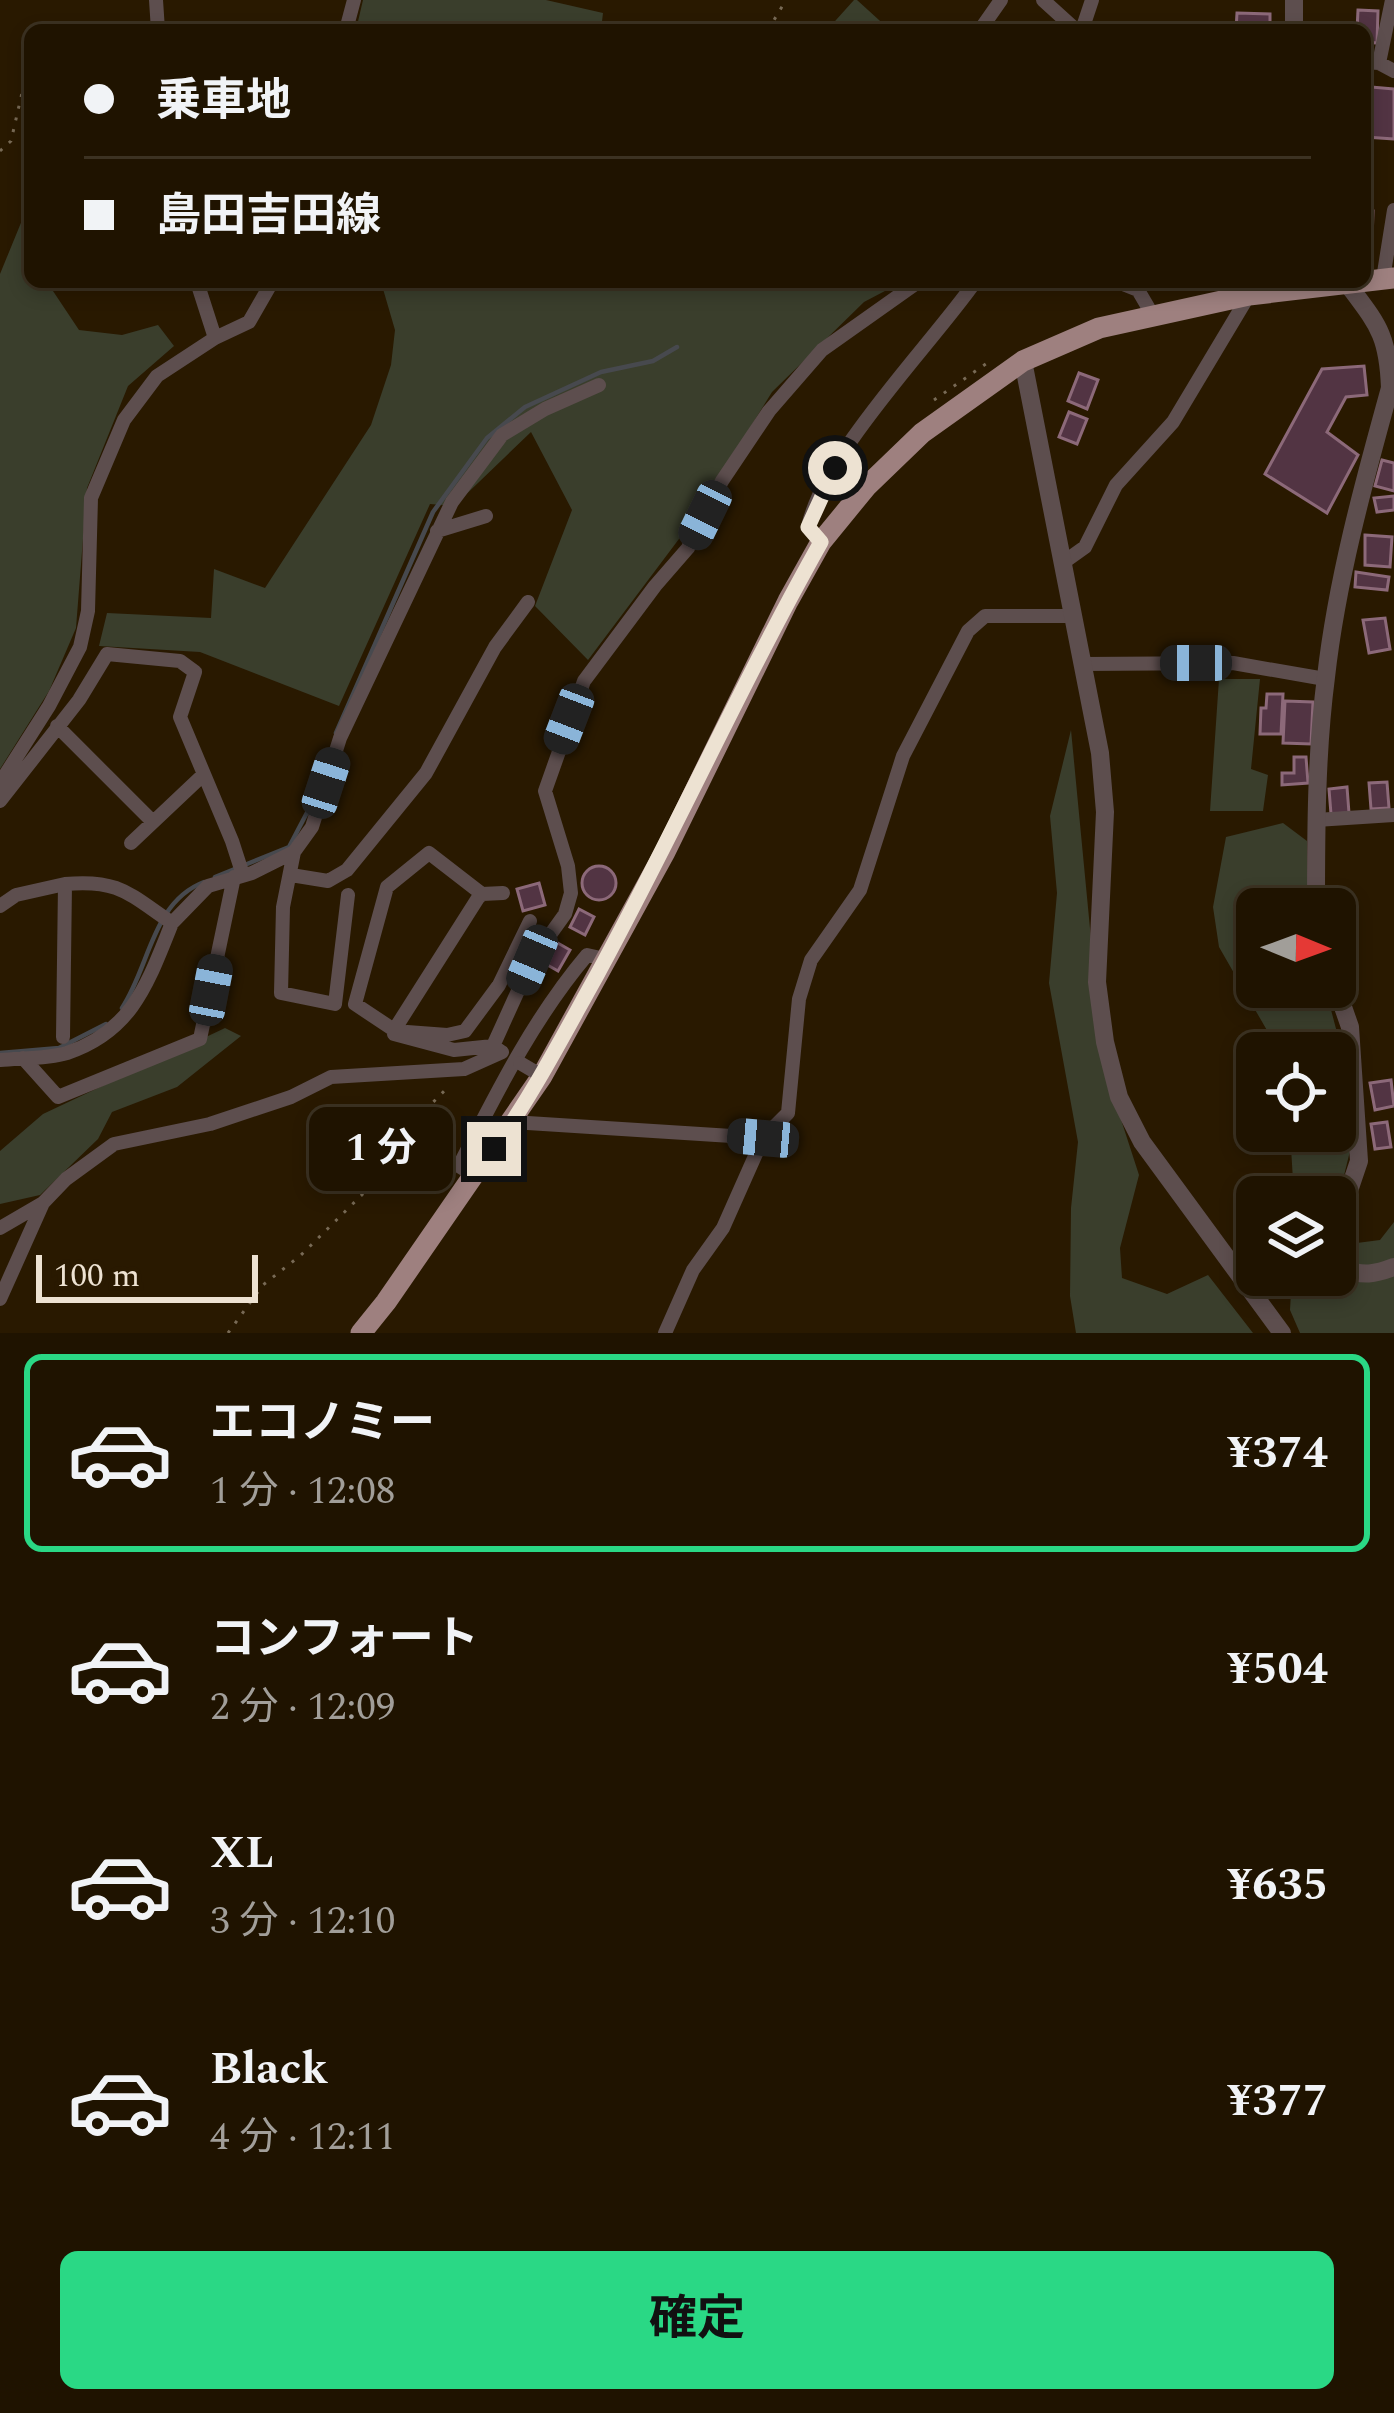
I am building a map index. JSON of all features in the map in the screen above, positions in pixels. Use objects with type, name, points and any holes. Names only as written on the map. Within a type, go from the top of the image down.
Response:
[{"type":"main road","points":[[361,1333],[512,1122],[605,959],[821,542],[866,487],[922,433],[1023,361],[1099,328],[1152,314],[1311,288]]},
{"type":"street","points":[[1043,0],[1072,24]]},
{"type":"street","points":[[1392,0],[1372,62],[1394,71]]},
{"type":"street","points":[[1389,279],[1394,210]]},
{"type":"street","points":[[199,288],[214,338]]},
{"type":"street","points":[[0,783],[80,647],[88,611],[91,498],[124,420],[158,376],[214,338],[249,322],[269,288]]},
{"type":"street","points":[[475,1176],[460,1166],[507,1055],[532,960],[565,914],[572,893],[544,791],[584,682],[688,548],[722,481],[769,411],[822,350],[910,288]]},
{"type":"street","points":[[821,542],[808,527],[822,490],[849,446],[970,288]]},
{"type":"street","points":[[1133,288],[1152,314]]},
{"type":"street","points":[[1316,888],[1325,679],[1341,587],[1384,447],[1390,388],[1382,329],[1350,288]]},
{"type":"street","points":[[1064,562],[1085,547],[1116,485],[1173,422],[1249,295]]},
{"type":"street","points":[[1023,361],[1100,753],[1106,812],[1097,982],[1119,1097],[1142,1142],[1282,1333]]},
{"type":"street","points":[[539,1074],[507,1055],[454,1050],[398,1034],[334,1004],[281,992],[283,907],[294,852],[312,827],[340,738],[452,502],[502,435],[544,409],[599,385]]},
{"type":"street","points":[[437,531],[486,516]]},
{"type":"street","points":[[291,875],[328,881],[347,870],[426,773],[495,646],[528,602]]},
{"type":"street","points":[[665,1333],[692,1270],[723,1228],[763,1138],[788,1113],[799,998],[811,960],[860,890],[903,756],[968,631],[985,616],[1073,616]]},
{"type":"street","points":[[0,802],[79,700],[107,654],[180,661],[195,672],[180,717],[237,857],[240,876],[200,1039],[58,1097],[23,1058]]},
{"type":"street","points":[[1082,664],[1233,663],[1325,679]]},
{"type":"street","points":[[57,726],[152,822]]},
{"type":"street","points":[[131,843],[202,776]]},
{"type":"street","points":[[1316,820],[1394,815]]},
{"type":"street","points":[[0,1060],[65,1054],[114,1030],[142,996],[171,923],[208,886],[294,852]]},
{"type":"street","points":[[398,1034],[355,1004],[386,887],[429,853],[482,894],[503,892]]},
{"type":"street","points":[[0,907],[16,895],[99,881],[123,890],[171,923]]},
{"type":"street","points":[[63,1037],[64,884]]},
{"type":"street","points":[[398,1034],[398,1024],[482,894]]},
{"type":"street","points":[[334,1004],[348,895]]},
{"type":"street","points":[[398,1034],[465,1031],[500,985],[530,921]]},
{"type":"street","points":[[0,1228],[44,1203],[66,1179],[114,1144],[209,1124],[331,1077],[464,1069],[507,1055],[587,955],[605,959]]},
{"type":"street","points":[[1343,1008],[1350,1027],[1359,1161],[1354,1176]]},
{"type":"street","points":[[512,1122],[763,1138]]},
{"type":"street","points":[[0,1300],[44,1203]]},
{"type":"street","points":[[1356,1273],[1394,1268]]},
{"type":"path","points":[[0,151],[10,141],[24,84]]},
{"type":"path","points":[[228,1333],[263,1286],[380,1177],[403,1133],[464,1069]]},
{"type":"green space","points":[[363,0],[546,0],[603,13],[602,24],[357,24]]},
{"type":"green space","points":[[857,0],[883,24],[832,24]]},
{"type":"green space","points":[[24,215],[24,288],[53,288],[79,330],[122,335],[158,325],[174,346],[128,386],[87,488],[76,628],[49,691],[0,769],[0,274]]},
{"type":"green space","points":[[383,288],[891,288],[864,302],[772,392],[691,523],[588,660],[535,606],[572,510],[531,432],[454,506],[430,504],[339,706],[200,652],[99,646],[107,613],[211,618],[214,569],[265,588],[371,425],[391,365],[395,330]]},
{"type":"green space","points":[[1219,679],[1260,679],[1251,769],[1268,775],[1263,811],[1210,811]]},
{"type":"green space","points":[[1071,730],[1103,1064],[1139,1175],[1120,1248],[1122,1278],[1167,1294],[1208,1275],[1253,1333],[1076,1333],[1070,1296],[1078,1142],[1049,983],[1057,893],[1050,816]]},
{"type":"green space","points":[[1283,823],[1307,841],[1308,888],[1236,888],[1236,977],[1219,947],[1213,907],[1226,837]]},
{"type":"green space","points":[[1254,1008],[1331,1008],[1337,1032],[1268,1032]]},
{"type":"green space","points":[[225,1028],[241,1036],[177,1087],[112,1112],[98,1139],[40,1195],[0,1204],[0,1151],[43,1114]]},
{"type":"green space","points":[[1291,1152],[1350,1152],[1344,1176],[1293,1176]]},
{"type":"green space","points":[[1394,1222],[1394,1333],[1300,1333],[1290,1310],[1291,1296],[1356,1296],[1356,1243],[1380,1240]]},
{"type":"building","points":[[1358,10],[1378,11],[1377,43],[1371,42],[1371,24],[1357,24]]},
{"type":"building","points":[[1237,13],[1270,14],[1270,24],[1236,24]]},
{"type":"building","points":[[1371,87],[1394,89],[1394,139],[1371,137]]},
{"type":"building","points":[[1364,366],[1367,395],[1346,397],[1327,432],[1358,455],[1327,513],[1265,474],[1322,369]]},
{"type":"building","points":[[1079,373],[1098,380],[1087,409],[1068,401]]},
{"type":"building","points":[[1069,412],[1087,419],[1077,444],[1059,437]]},
{"type":"building","points":[[1382,460],[1394,463],[1394,491],[1375,486]]},
{"type":"building","points":[[1394,496],[1394,510],[1377,512],[1374,498]]},
{"type":"building","points":[[1365,535],[1392,537],[1390,567],[1365,565]]},
{"type":"building","points":[[1356,572],[1389,577],[1387,590],[1355,587]]},
{"type":"building","points":[[1385,618],[1390,649],[1369,653],[1363,620]]},
{"type":"building","points":[[1267,694],[1283,694],[1281,734],[1260,734]]},
{"type":"building","points":[[1285,701],[1313,702],[1311,744],[1283,743]]},
{"type":"building","points":[[1294,757],[1306,757],[1308,783],[1282,785],[1282,773],[1294,773]]},
{"type":"building","points":[[1387,782],[1389,808],[1371,809],[1369,783]]},
{"type":"building","points":[[1347,787],[1349,813],[1331,814],[1329,789]]},
{"type":"building","points":[[599,866],[611,871],[616,883],[611,895],[599,900],[587,895],[582,883],[587,871]]},
{"type":"building","points":[[539,883],[545,905],[523,911],[517,889]]},
{"type":"building","points":[[579,909],[594,917],[585,935],[570,927]]},
{"type":"building","points":[[556,942],[570,950],[558,971],[544,963]]},
{"type":"building","points":[[1391,1080],[1394,1106],[1375,1110],[1370,1083]]},
{"type":"building","points":[[1387,1122],[1391,1147],[1375,1149],[1371,1124]]},
{"type":"waterway","points":[[336,733],[433,512],[487,438],[525,407],[601,372],[653,361],[677,347]]},
{"type":"waterway","points":[[215,877],[289,847],[324,766]]},
{"type":"waterway","points":[[122,1008],[173,904],[204,882]]},
{"type":"waterway","points":[[0,1053],[59,1048],[106,1024]]},
{"type":"route","points":[[494,1149],[542,1076],[664,851],[821,542],[808,527],[810,516],[835,468]]}]
